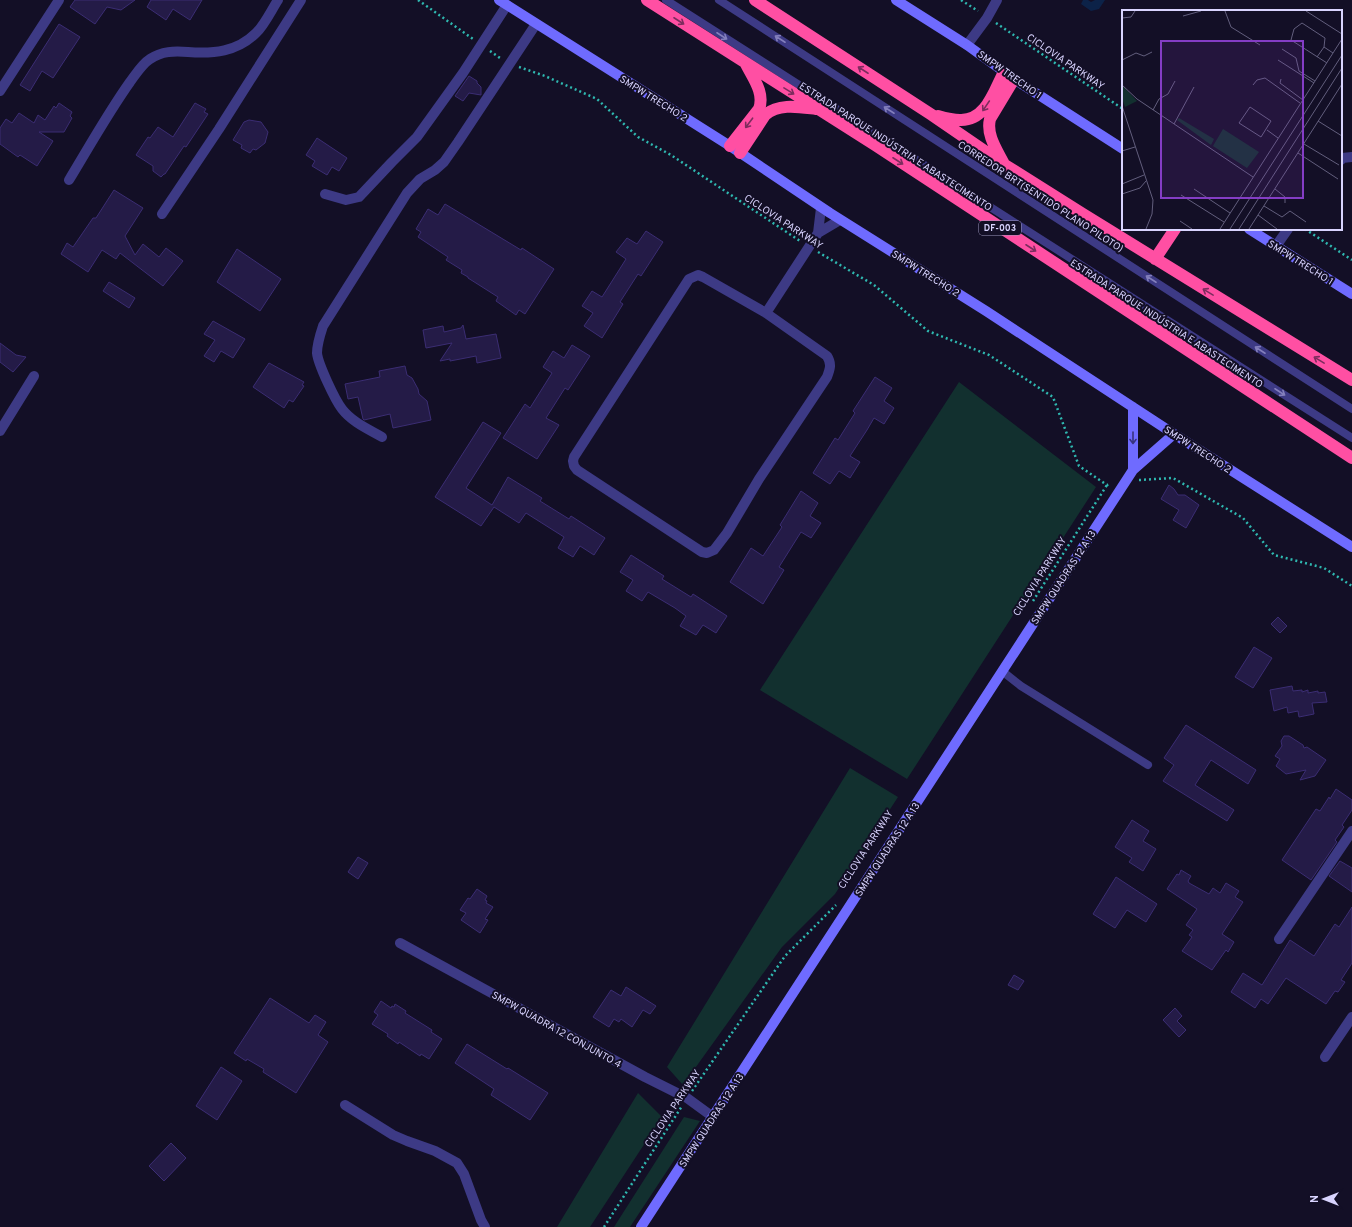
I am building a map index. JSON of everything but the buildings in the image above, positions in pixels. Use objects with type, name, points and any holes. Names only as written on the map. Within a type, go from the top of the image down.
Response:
[{"type":"highway","name":"ESTRADA PARQUE INDÚSTRIA E ABASTECIMENTO","points":[[646,0],[819,110],[1352,458]]},
{"type":"highway","points":[[755,0],[932,115],[1005,165],[1155,260],[1352,380]]},
{"type":"highway","points":[[735,149],[759,109],[761,103],[759,91],[745,63]]},
{"type":"highway","points":[[932,115],[958,120],[975,118],[986,107],[1004,72]]},
{"type":"highway","points":[[1005,165],[990,134],[988,126],[993,113],[1014,79]]},
{"type":"highway","points":[[735,149],[771,110],[788,107],[819,110]]},
{"type":"highway","points":[[1155,260],[1174,230]]},
{"type":"street","points":[[0,91],[60,0]]},
{"type":"street","points":[[69,180],[123,92],[149,60],[159,54],[170,51],[200,53],[218,52],[236,47],[256,33],[278,0]]},
{"type":"street","points":[[162,214],[219,129],[301,0]]},
{"type":"street","name":"SMPW TRECHO 1","points":[[896,0],[967,45],[1014,79],[1122,148]]},
{"type":"street","points":[[967,45],[987,18],[997,0]]},
{"type":"street","points":[[325,194],[346,200],[359,198],[417,137],[463,73],[503,3]]},
{"type":"street","name":"SMPW TRECHO 2","points":[[503,3],[735,149],[821,208],[1352,547]]},
{"type":"street","points":[[382,437],[361,426],[342,409],[333,394],[317,355],[318,342],[324,326],[407,193],[420,179],[435,170],[444,162],[536,24]]},
{"type":"street","points":[[1342,158],[1352,157]]},
{"type":"street","points":[[818,234],[821,208]]},
{"type":"street","points":[[766,314],[808,247],[818,234],[840,220]]},
{"type":"street","name":"SMPW TRECHO 1","points":[[1251,230],[1352,294]]},
{"type":"street","points":[[1276,246],[1287,230]]},
{"type":"street","points":[[698,275],[703,276],[766,314],[827,356],[831,362],[830,369],[827,378],[759,480],[727,533],[714,550],[704,553],[577,470],[574,466],[574,457],[689,279],[698,275]]},
{"type":"street","points":[[0,432],[34,376]]},
{"type":"street","points":[[1133,406],[1133,470]]},
{"type":"street","name":"SMPW QUADRAS 12 A 13","points":[[641,1227],[1133,470],[1174,434]]},
{"type":"street","points":[[1279,939],[1352,831]]},
{"type":"street","name":"SMPW QUADRA 12 CONJUNTO 4","points":[[400,943],[645,1077],[687,1098],[713,1117]]},
{"type":"street","points":[[1325,1057],[1352,1017]]},
{"type":"street","points":[[345,1105],[393,1135],[435,1151],[457,1163],[464,1174],[480,1220],[485,1227]]},
{"type":"lane","points":[[666,0],[1352,438]]},
{"type":"lane","name":"CORREDOR BRT(SENTIDO PLANO PILOTO)","points":[[719,0],[1352,409]]},
{"type":"lane","points":[[1002,671],[1022,686],[1148,766]]},
{"type":"path","points":[[418,0],[475,41]]},
{"type":"path","name":"CICLOVIA PARKWAY","points":[[961,0],[1122,107]]},
{"type":"path","name":"CICLOVIA PARKWAY","points":[[487,49],[509,64],[545,76],[597,99],[638,137],[671,155],[808,247],[874,285],[928,331],[989,355],[1053,397],[1079,466],[1107,485],[1030,606]]},
{"type":"path","points":[[1307,230],[1352,260]]},
{"type":"path","points":[[1107,485],[1173,478],[1243,518],[1274,555],[1324,568],[1352,586]]},
{"type":"path","name":"CICLOVIA PARKWAY","points":[[604,1227],[687,1098],[785,956],[840,900]]},
{"type":"green space","points":[[959,382],[1096,487],[907,779],[760,690]]},
{"type":"green space","points":[[850,768],[898,797],[835,894],[782,947],[683,1085],[667,1067]]},
{"type":"green space","points":[[638,1093],[662,1117],[590,1227],[557,1227]]},
{"type":"green space","points":[[684,1117],[700,1121],[630,1227],[614,1227]]},
{"type":"water","points":[[1083,0],[1088,0],[1091,2],[1095,0],[1105,0],[1099,9],[1091,11],[1081,4]]}]
